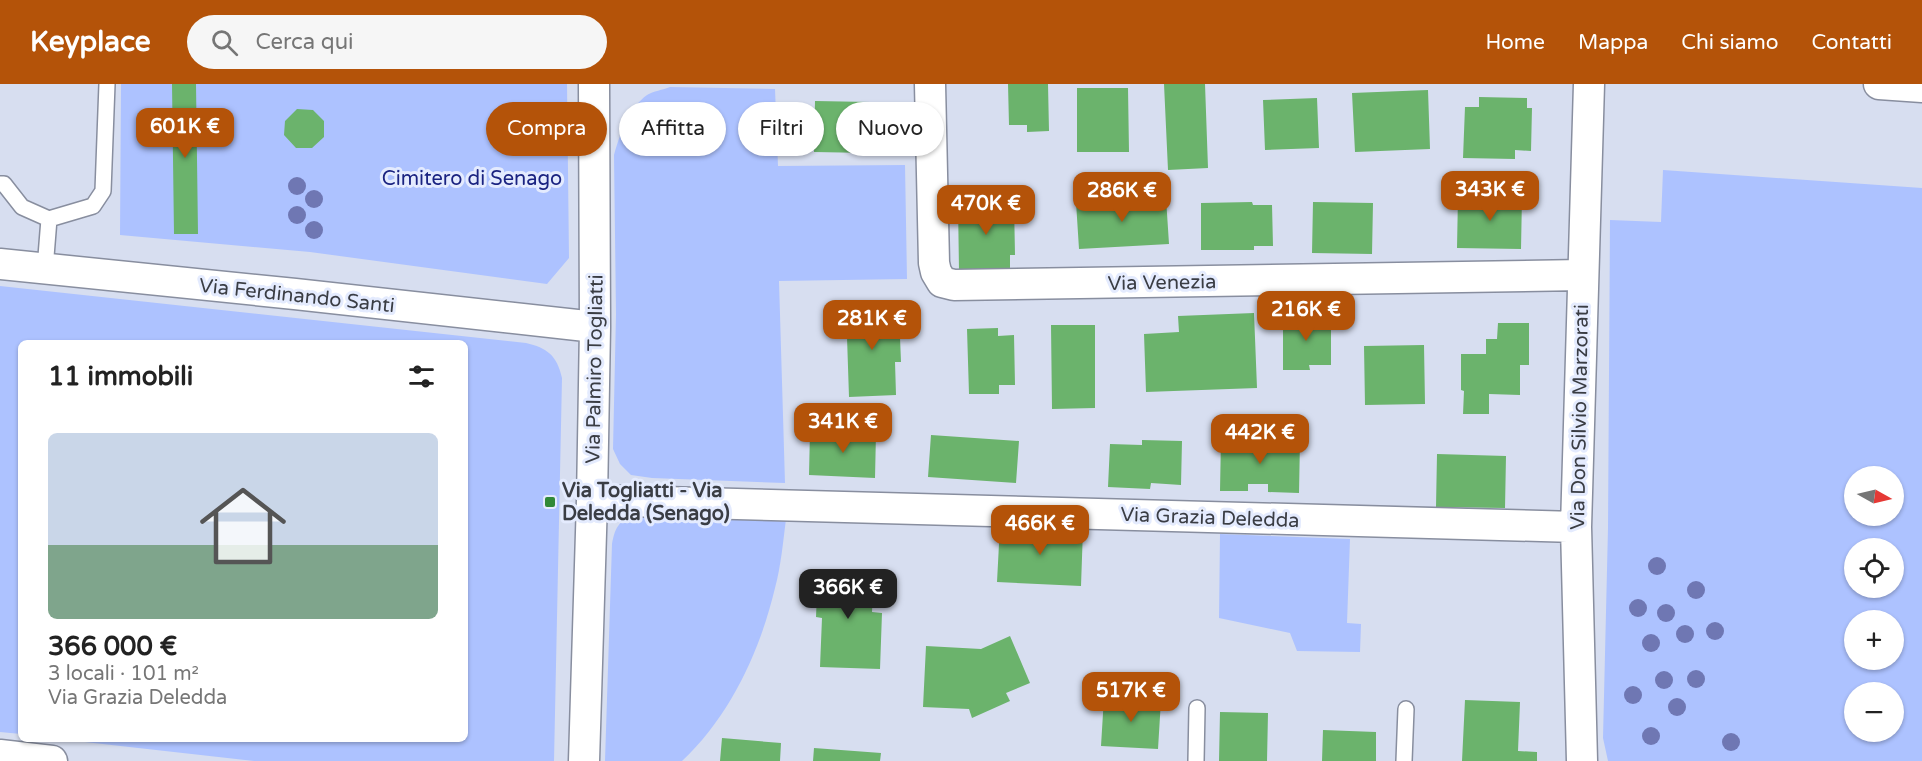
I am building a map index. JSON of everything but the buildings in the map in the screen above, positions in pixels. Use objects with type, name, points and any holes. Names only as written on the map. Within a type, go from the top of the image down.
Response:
[{"type":"street","name":"Via Palmiro Togliatti","points":[[584,761],[595,327],[594,84]]},
{"type":"street","name":"Via Venezia","points":[[930,84],[934,263],[942,282],[954,285],[1582,275]]},
{"type":"street","name":"Via Don Silvio Marzorati","points":[[1584,757],[1576,527],[1589,84]]},
{"type":"street","points":[[1880,84],[1922,87]]},
{"type":"street","name":"Via Ferdinando Santi","points":[[0,264],[595,327]]},
{"type":"street","name":"Via Grazia Deledda","points":[[592,500],[1576,527]]},
{"type":"street","points":[[0,755],[52,761]]},
{"type":"lane","points":[[0,184],[4,184],[22,207],[49,219],[93,206],[103,191],[107,84]]},
{"type":"lane","points":[[45,269],[49,219]]},
{"type":"lane","points":[[1196,761],[1197,708]]},
{"type":"lane","points":[[1404,761],[1406,709]]},
{"type":"green space","name":"Cimitero di Senago","points":[[121,84],[567,84],[567,102],[486,102],[486,156],[568,156],[569,258],[547,284],[310,252],[120,235]]},
{"type":"green space","points":[[670,87],[775,89],[776,102],[738,102],[738,156],[778,156],[778,166],[905,165],[907,279],[779,281],[785,483],[652,478],[631,475],[620,464],[613,449],[616,314],[614,155],[619,139],[619,156],[726,156],[726,102],[639,102],[652,92]]},
{"type":"green space","points":[[1663,170],[1922,188],[1922,761],[1608,761],[1603,738],[1608,528],[1610,220],[1661,222]]},
{"type":"green space","points":[[0,286],[526,343],[540,347],[554,358],[562,378],[554,761],[254,761],[85,742],[468,742],[468,340],[18,340],[18,734],[0,732]]},
{"type":"green space","points":[[633,515],[786,519],[777,580],[769,612],[752,659],[715,724],[682,761],[605,761],[612,544],[618,526]]},
{"type":"green space","points":[[1220,534],[1350,539],[1347,623],[1361,624],[1360,652],[1297,651],[1290,633],[1219,618]]},
{"type":"place","name":"Via Togliatti - Via Deledda (Senago)","points":[[550,502]]}]
